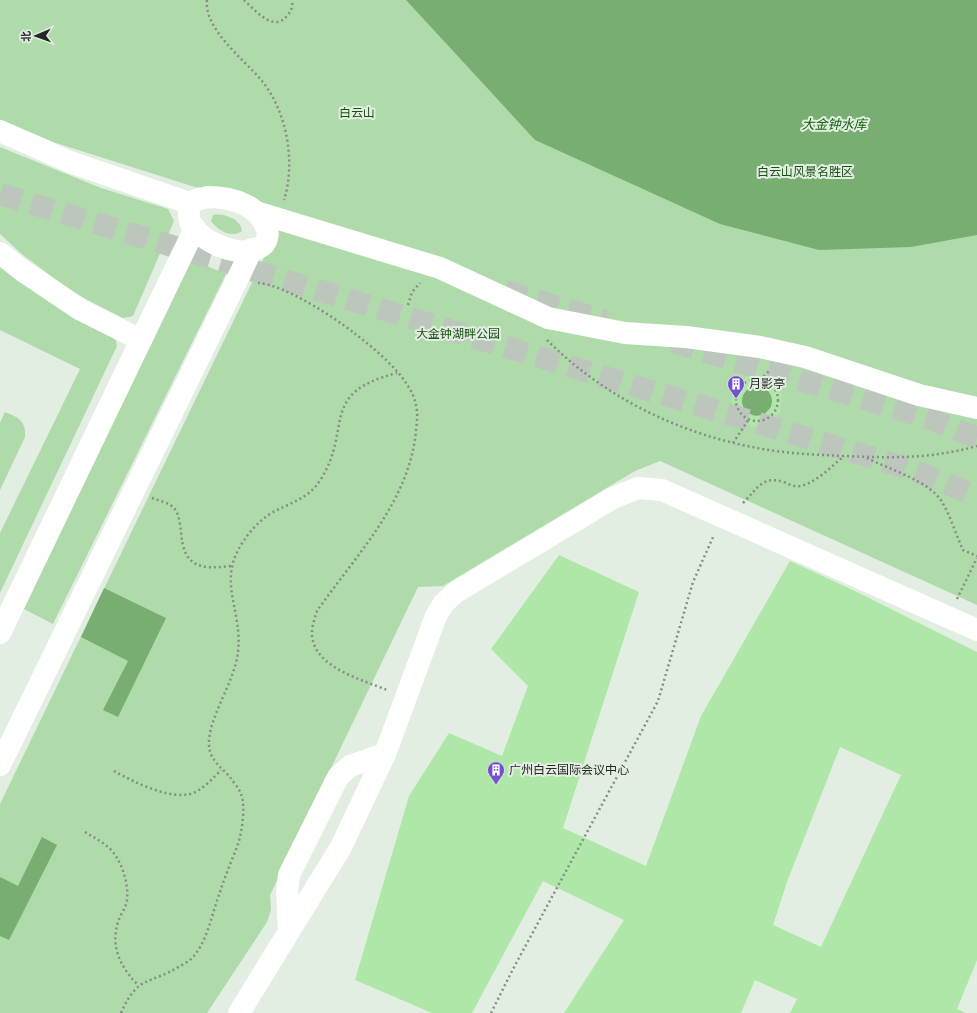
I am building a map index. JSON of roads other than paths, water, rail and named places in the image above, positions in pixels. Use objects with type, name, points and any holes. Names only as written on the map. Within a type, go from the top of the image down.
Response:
[{"type":"street","points":[[0,131],[70,162],[192,204]]},
{"type":"street","points":[[268,216],[267,240],[262,246],[252,249],[234,250],[217,246],[201,235],[189,217],[189,206],[196,200],[208,197],[220,197],[236,201],[268,216],[440,268],[548,318],[625,333],[686,337],[760,347],[805,357],[919,395],[977,408]]},
{"type":"street","points":[[0,633],[195,228]]},
{"type":"street","points":[[0,765],[252,249]]},
{"type":"street","points":[[0,253],[23,271],[81,310],[141,340]]},
{"type":"street","points":[[239,1013],[340,847],[385,754],[436,616],[444,603],[456,592],[606,502],[638,488],[662,490],[977,630]]},
{"type":"street","points":[[289,932],[287,892],[289,874],[338,777],[350,766],[385,754]]},
{"type":"water","name":"大金钟水库","points":[[406,0],[977,0],[977,235],[911,247],[819,250],[720,224],[535,140]]},
{"type":"water","points":[[757,386],[768,390],[772,401],[768,412],[757,416],[746,412],[742,401],[746,390]]},
{"type":"water","points":[[104,588],[166,618],[118,717],[103,710],[128,661],[81,637]]},
{"type":"water","points":[[42,837],[57,845],[9,940],[0,936],[0,877],[18,886]]},
{"type":"tunnel","points":[[0,194],[913,470],[977,496]]},
{"type":"tunnel","points":[[505,291],[606,321]]},
{"type":"tunnel","points":[[673,342],[928,418],[977,438]]},
{"type":"place","name":"月影亭","points":[[736,399]]},
{"type":"place","name":"广州白云国际会议中心","points":[[496,785]]},
{"type":"park label","name":"白云山","points":[[357,113]]},
{"type":"park label","name":"白云山风景名胜区","points":[[805,172]]},
{"type":"park label","name":"大金钟湖畔公园","points":[[458,334]]}]
